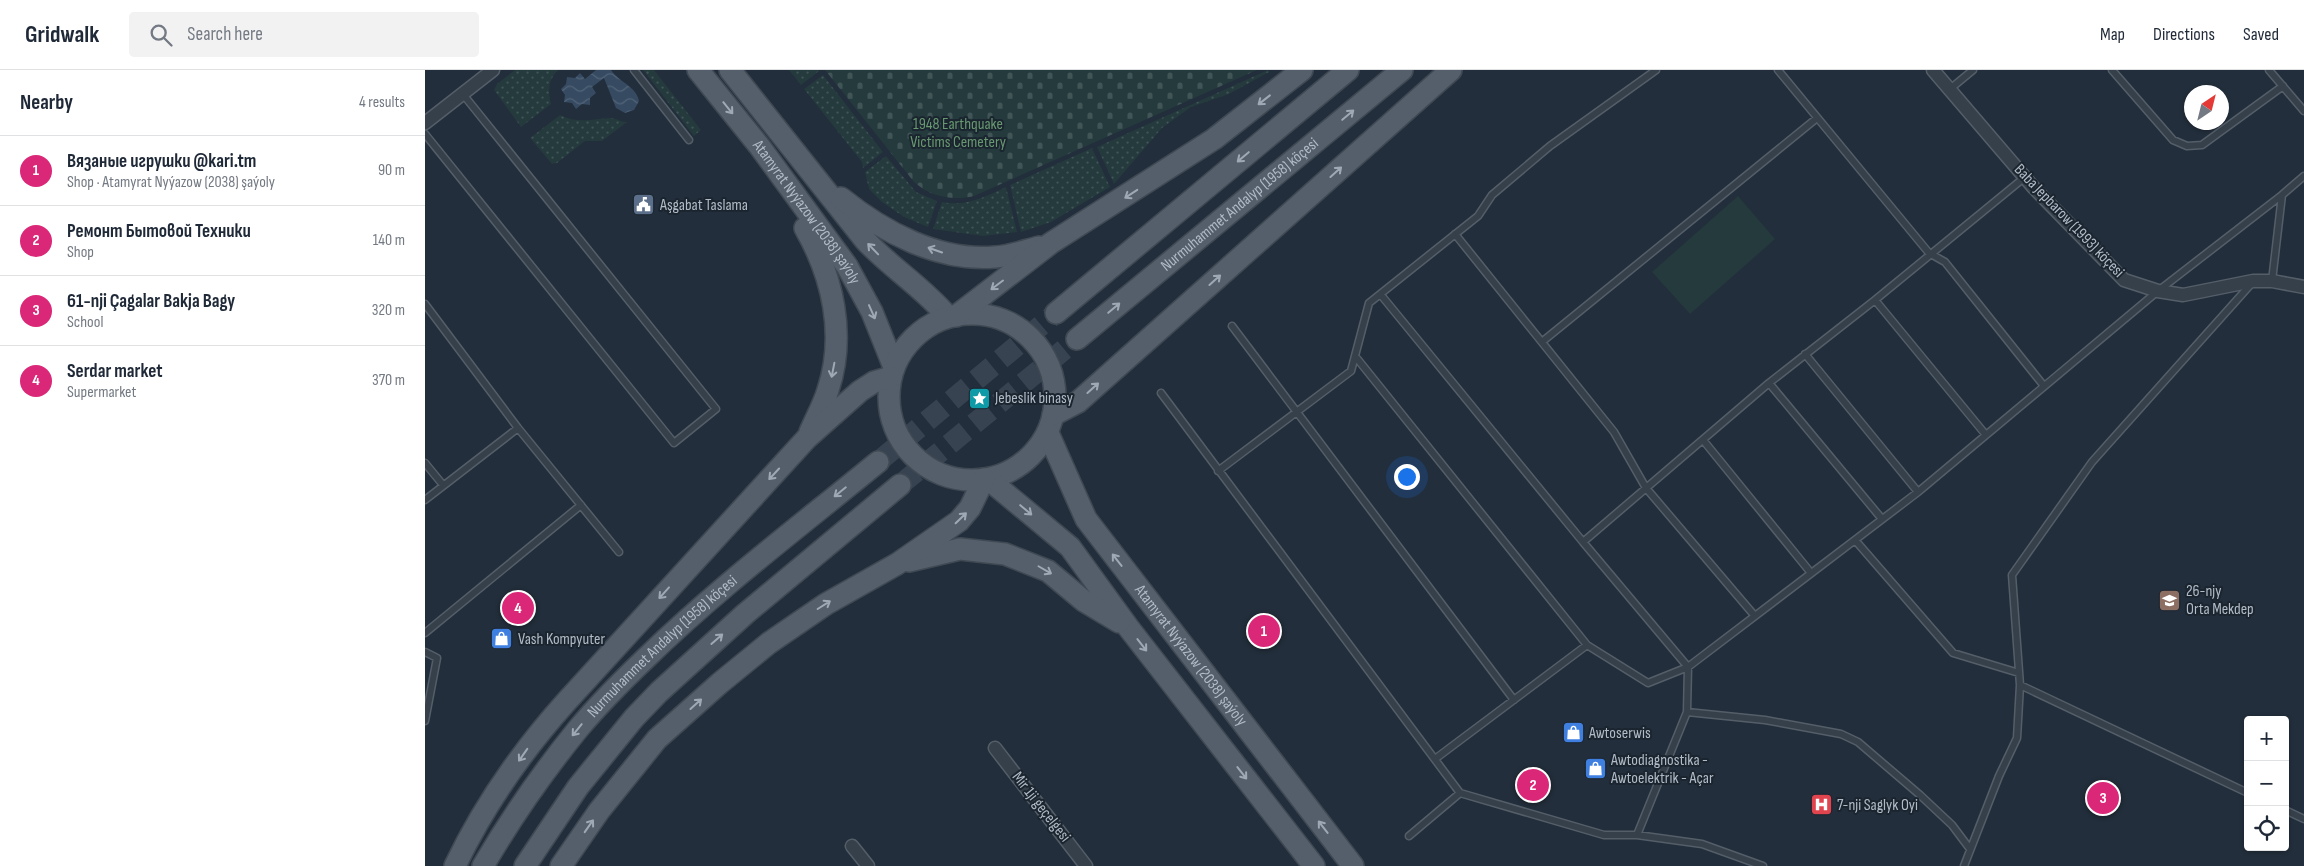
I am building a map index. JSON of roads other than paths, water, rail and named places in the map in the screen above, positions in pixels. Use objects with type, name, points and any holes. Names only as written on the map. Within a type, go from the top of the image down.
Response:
[{"type":"main road","name":"Atamyrat Nyýazow (2038) şaýoly","points":[[697,70],[761,147],[828,239],[862,291],[893,372]]},
{"type":"main road","name":"Atamyrat Nyýazow (2038) şaýoly","points":[[730,70],[871,248],[885,262],[952,316]]},
{"type":"main road","points":[[1302,70],[1214,139],[1051,243],[952,316],[928,326],[914,337],[903,351],[893,372],[889,398],[891,418],[899,436],[910,453],[926,466],[944,475],[963,480],[986,479],[1005,474],[1021,465],[1035,452],[1051,424],[1451,70]]},
{"type":"main road","points":[[1056,313],[1348,70]]},
{"type":"main road","name":"Nurmuhammet Andalyp (1958) köçesi","points":[[1077,339],[1403,70]]},
{"type":"main road","points":[[761,147],[818,250],[833,294],[835,315],[834,365],[828,390],[807,438]]},
{"type":"main road","points":[[813,176],[859,212],[882,226],[923,245],[949,254],[972,258],[994,257],[1051,243]]},
{"type":"main road","points":[[952,316],[973,314],[1007,322],[1035,344],[1045,358],[1052,374],[1055,392],[1051,424]]},
{"type":"main road","points":[[455,866],[499,790],[541,730],[807,438],[860,391],[893,372]]},
{"type":"main road","name":"Atamyrat Nyýazow (2038) şaýoly","points":[[1051,424],[1086,519],[1353,866]]},
{"type":"main road","name":"Nurmuhammet Andalyp (1958) köçesi","points":[[483,866],[550,766],[579,728],[627,677],[724,587],[878,462]]},
{"type":"main road","name":"Atamyrat Nyýazow (2038) şaýoly","points":[[986,479],[1070,547],[1128,627],[1314,866]]},
{"type":"main road","points":[[561,866],[599,811],[657,739],[769,642],[826,604],[897,564],[959,520],[970,508],[986,479]]},
{"type":"main road","name":"Nurmuhammet Andalyp (1958) köçesi","points":[[525,866],[578,787],[634,718],[659,692],[745,614],[900,485]]},
{"type":"main road","points":[[897,564],[960,549],[1005,554],[1048,571],[1084,601],[1128,627]]},
{"type":"street","points":[[425,123],[493,70]]},
{"type":"street","name":"Baba Jepbarow (1993) köçesi","points":[[1933,70],[2025,176],[2124,280],[2158,291],[2183,295],[2253,281],[2272,281],[2304,287]]},
{"type":"street","name":"Mir 1ji geçelgesi","points":[[995,748],[1086,866]]},
{"type":"street","points":[[853,846],[868,866]]},
{"type":"lane","points":[[634,70],[689,140]]},
{"type":"lane","points":[[1218,471],[1351,371],[1369,303],[1478,216],[1492,195],[1543,152],[1656,70]]},
{"type":"lane","points":[[1778,70],[1929,253],[1945,262],[2044,386]]},
{"type":"lane","points":[[1950,89],[1973,70]]},
{"type":"lane","points":[[2112,70],[2173,140],[2187,146],[2202,145],[2283,86]]},
{"type":"lane","points":[[2269,70],[2304,111]]},
{"type":"lane","points":[[425,134],[673,443],[716,409],[462,94]]},
{"type":"lane","points":[[1543,341],[1817,118]]},
{"type":"lane","points":[[1583,542],[1769,383],[1875,300],[1929,253],[2025,176]]},
{"type":"lane","points":[[1355,356],[1587,645],[1647,683],[1688,666],[1918,492],[2158,291],[2304,176]]},
{"type":"lane","points":[[2272,281],[2282,195]]},
{"type":"lane","points":[[1455,234],[1543,341],[1614,432],[1646,488],[1754,615]]},
{"type":"lane","points":[[1964,866],[1999,776],[2017,738],[2021,685],[2012,575],[2092,462],[2253,281]]},
{"type":"lane","points":[[1381,295],[1583,542],[1688,666],[1687,712],[1637,835]]},
{"type":"lane","points":[[1875,300],[1986,436]]},
{"type":"lane","points":[[425,304],[518,428],[619,552]]},
{"type":"lane","points":[[1232,326],[1514,700]]},
{"type":"lane","points":[[1805,354],[1918,492]]},
{"type":"lane","points":[[1769,383],[1883,519]]},
{"type":"lane","points":[[1161,393],[1460,793],[1604,835],[1637,835],[1702,844],[1763,866]]},
{"type":"lane","points":[[425,500],[518,428]]},
{"type":"lane","points":[[1703,440],[1811,573]]},
{"type":"lane","points":[[425,463],[443,486]]},
{"type":"lane","points":[[425,633],[581,505]]},
{"type":"lane","points":[[1855,540],[1953,652],[2019,673]]},
{"type":"lane","points":[[1435,759],[1587,645]]},
{"type":"lane","points":[[425,652],[437,658],[425,720]]},
{"type":"lane","points":[[2021,685],[2244,791]]},
{"type":"lane","points":[[1687,712],[1765,720],[1841,734],[1858,742],[1952,825],[1970,849]]},
{"type":"lane","points":[[1409,836],[1460,793]]},
{"type":"lane","points":[[2289,812],[2304,819]]},
{"type":"water","points":[[596,70],[611,70],[635,92],[639,101],[634,110],[625,113],[616,108],[604,78],[592,87],[596,93],[590,98],[590,105],[582,104],[576,109],[572,103],[564,102],[565,95],[561,89],[566,84],[567,77],[575,78],[580,73],[585,79]]},
{"type":"tunnel","points":[[878,462],[1056,313]]},
{"type":"tunnel","points":[[900,485],[1077,339]]},
{"type":"place","name":"Aşgabat Taslama","points":[[644,205]]},
{"type":"place","name":"Jebeslik binasy","points":[[979,398]]},
{"type":"place","name":"26-njy Orta Mekdep","points":[[2170,600]]},
{"type":"place","name":"Serdar market","points":[[518,608]]},
{"type":"place","name":"Вязаные игрушки @kari.tm","points":[[1264,631]]},
{"type":"place","name":"Vash Kompyuter","points":[[502,639]]},
{"type":"place","name":"Awtoserwis","points":[[1573,733]]},
{"type":"place","name":"Awtodiagnostika - Awtoelektrik - Açar","points":[[1595,769]]},
{"type":"place","name":"Ремонт Бытовой Техники","points":[[1533,785]]},
{"type":"place","name":"61-nji Çagalar Bakja Bagy","points":[[2103,798]]},
{"type":"place","name":"7-nji Saglyk Oyi","points":[[1821,805]]},
{"type":"park label","name":"1948 Earthquake Victims Cemetery","points":[[958,133]]}]
